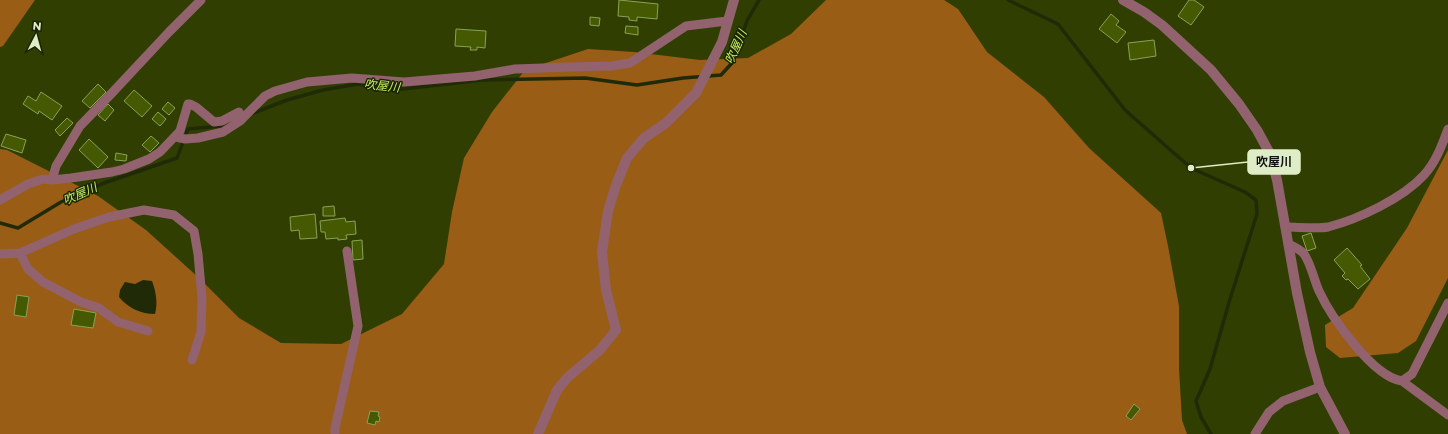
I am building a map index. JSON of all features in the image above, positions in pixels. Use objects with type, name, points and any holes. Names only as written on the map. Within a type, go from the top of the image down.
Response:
[{"type":"street","points":[[52,180],[56,166],[80,126],[201,0]]},
{"type":"street","points":[[538,434],[557,390],[568,377],[600,350],[616,330],[606,290],[602,252],[608,211],[626,158],[644,138],[666,123],[696,93],[722,42],[734,0]]},
{"type":"street","points":[[1123,0],[1144,12],[1162,25],[1211,70],[1239,104],[1257,130],[1269,152],[1277,180],[1297,293],[1310,352],[1320,387],[1345,434]]},
{"type":"street","points":[[176,137],[185,139],[198,138],[223,132],[232,128],[265,96],[275,91],[307,82],[352,78],[404,82],[475,76],[515,69],[570,66],[611,66],[630,63],[686,26],[727,21]]},
{"type":"street","points":[[0,200],[28,184],[43,179],[52,180],[124,170],[149,159],[160,152],[176,137],[180,130],[188,104],[196,107],[214,122],[222,121],[239,112]]},
{"type":"street","points":[[1286,227],[1327,227],[1366,213],[1402,194],[1425,174],[1437,157],[1448,129]]},
{"type":"street","points":[[0,254],[20,253],[74,229],[109,217],[144,210],[174,215],[194,231],[198,254],[202,298],[201,332],[192,360]]},
{"type":"street","points":[[1289,244],[1304,254],[1320,292],[1341,327],[1378,370],[1396,380],[1402,381],[1448,415]]},
{"type":"street","points":[[335,434],[335,428],[358,326],[347,251]]},
{"type":"street","points":[[20,253],[28,269],[43,282],[81,302],[99,308],[118,322],[148,331]]},
{"type":"street","points":[[1402,381],[1412,374],[1448,303]]},
{"type":"street","points":[[1255,434],[1269,412],[1283,401],[1320,387]]},
{"type":"shaded area","points":[[0,0],[35,0],[3,46],[0,47]]},
{"type":"shaded area","points":[[826,0],[944,0],[958,9],[987,52],[1044,97],[1089,148],[1161,213],[1179,306],[1179,369],[1182,420],[1187,434],[0,434],[0,149],[7,150],[98,196],[146,230],[199,278],[239,318],[281,343],[341,344],[402,314],[444,264],[452,212],[464,158],[492,112],[525,70],[588,49],[634,52],[700,60],[748,58],[791,34]]},
{"type":"shaded area","points":[[1448,150],[1448,278],[1416,341],[1398,353],[1340,358],[1326,347],[1325,325],[1353,308],[1407,228]]},
{"type":"shaded area","points":[[143,280],[152,281],[156,302],[155,314],[135,310],[119,297],[120,290],[125,282],[135,284]]},
{"type":"building","points":[[619,0],[658,4],[657,19],[637,17],[637,21],[629,20],[629,17],[618,16]]},
{"type":"building","points":[[1189,0],[1194,0],[1204,7],[1191,25],[1178,16]]},
{"type":"building","points":[[1111,14],[1119,21],[1116,25],[1126,32],[1117,43],[1099,29]]},
{"type":"building","points":[[590,17],[600,18],[599,26],[590,25]]},
{"type":"building","points":[[626,26],[638,27],[638,35],[625,33]]},
{"type":"building","points":[[456,29],[486,31],[485,48],[477,47],[477,50],[470,50],[471,47],[455,46]]},
{"type":"building","points":[[1154,40],[1156,56],[1130,60],[1128,43]]},
{"type":"building","points":[[98,84],[106,92],[90,108],[82,101]]},
{"type":"building","points":[[134,90],[152,106],[142,117],[124,101]]},
{"type":"building","points":[[41,92],[62,106],[52,120],[39,111],[38,114],[23,104],[28,96],[36,101]]},
{"type":"building","points":[[168,102],[175,108],[169,115],[162,109]]},
{"type":"building","points":[[108,104],[114,110],[105,121],[98,115]]},
{"type":"building","points":[[158,112],[166,119],[160,126],[152,119]]},
{"type":"building","points":[[67,118],[73,123],[60,136],[55,130]]},
{"type":"building","points":[[6,134],[26,140],[22,153],[1,146]]},
{"type":"building","points":[[151,136],[159,143],[150,152],[142,145]]},
{"type":"building","points":[[89,139],[108,157],[98,168],[79,150]]},
{"type":"building","points":[[116,153],[127,155],[126,161],[115,160]]},
{"type":"building","points":[[334,206],[335,216],[323,216],[323,207]]},
{"type":"building","points":[[315,214],[317,238],[300,239],[299,230],[291,231],[290,217]]},
{"type":"building","points":[[345,218],[346,222],[355,221],[356,234],[346,235],[347,239],[326,239],[325,232],[321,232],[320,221]]},
{"type":"building","points":[[1311,233],[1316,248],[1307,251],[1302,236]]},
{"type":"building","points":[[362,240],[363,259],[353,260],[352,241]]},
{"type":"building","points":[[1347,248],[1362,265],[1360,266],[1370,279],[1358,289],[1348,279],[1346,280],[1342,276],[1345,273],[1334,260]]},
{"type":"building","points":[[17,295],[29,297],[26,317],[14,315]]},
{"type":"building","points":[[74,309],[96,313],[93,328],[71,325]]},
{"type":"building","points":[[1134,404],[1140,409],[1131,420],[1126,416]]},
{"type":"building","points":[[370,411],[379,412],[379,422],[376,421],[375,425],[367,423]]},
{"type":"waterway","name":"吹屋川","points":[[251,114],[287,100],[323,90],[358,84],[394,90],[482,80],[585,78],[637,85],[683,78],[721,75],[732,63],[747,21],[759,0]]},
{"type":"waterway","name":"吹屋川","points":[[1008,0],[1058,24],[1125,110],[1191,168],[1245,192],[1256,200],[1257,214],[1210,369],[1196,401],[1201,417],[1211,434]]},
{"type":"waterway","name":"吹屋川","points":[[0,223],[18,228],[61,202],[104,183],[177,158],[188,129],[221,126],[234,120]]},
{"type":"place","name":"吹屋川","points":[[1191,168]]}]
